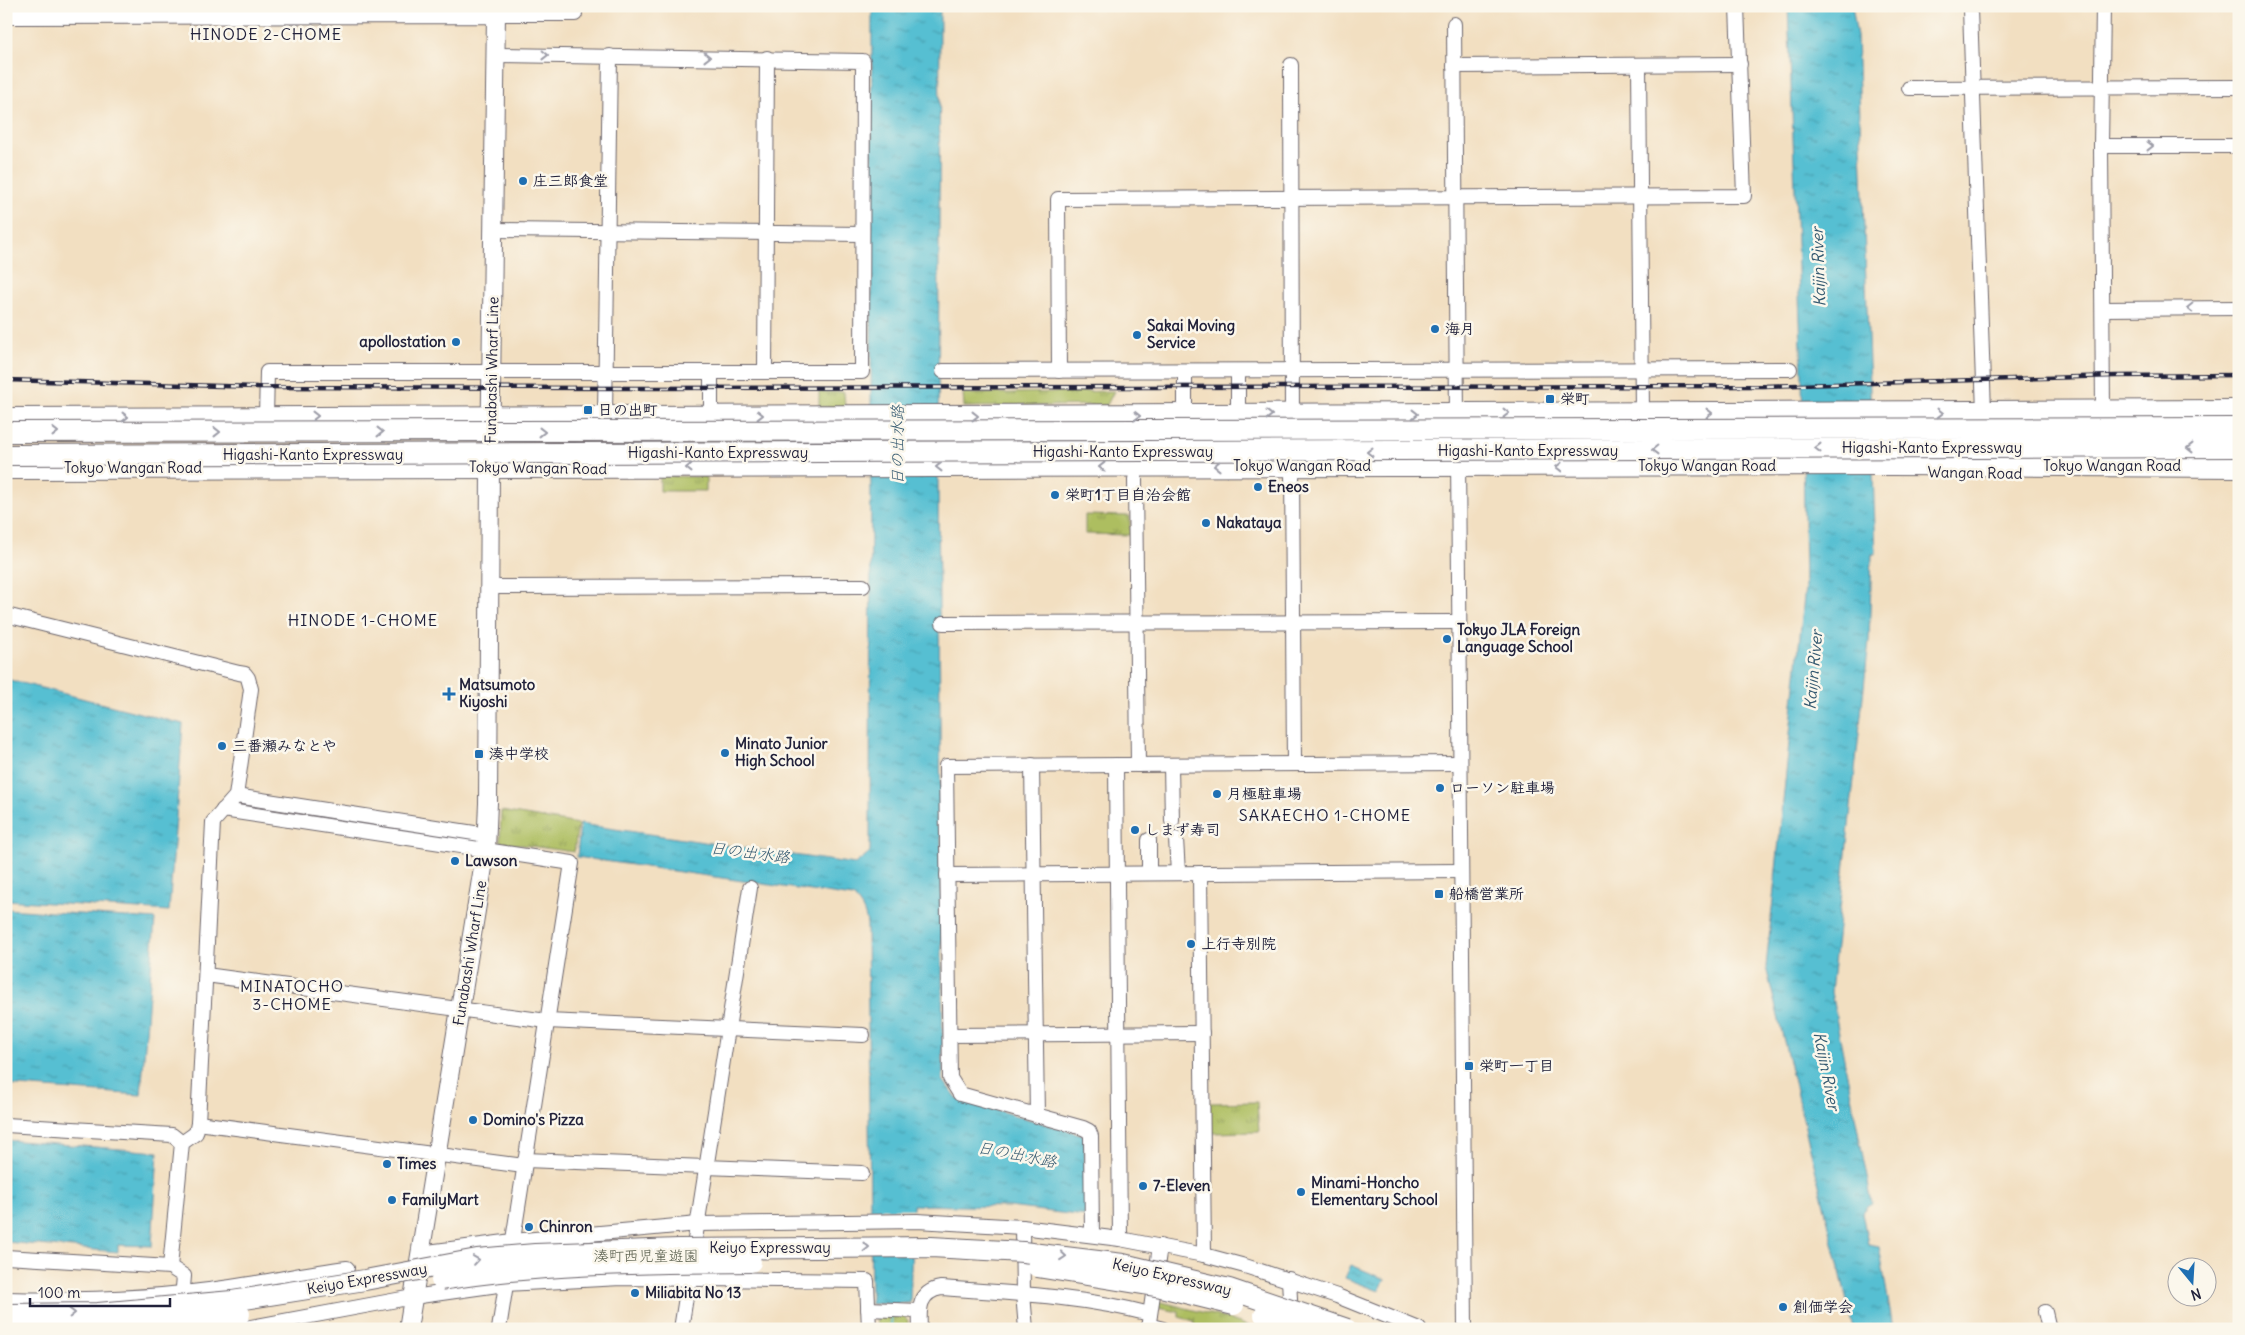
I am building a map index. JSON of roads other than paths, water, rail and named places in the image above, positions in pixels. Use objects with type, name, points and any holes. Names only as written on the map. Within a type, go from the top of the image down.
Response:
[{"type":"highway","points":[[6,418],[491,415],[1185,416],[2239,410]]},
{"type":"highway","points":[[1991,412],[2011,416],[2239,421]]},
{"type":"highway","points":[[1457,414],[1471,434],[1481,437],[1575,437],[1587,455],[1616,458],[1631,466]]},
{"type":"highway","points":[[1313,415],[1319,419],[1377,422],[1394,441],[1439,440],[1451,449],[1458,466]]},
{"type":"highway","name":"Higashi-Kanto Expressway","points":[[6,432],[2239,428]]},
{"type":"highway","name":"Higashi-Kanto Expressway","points":[[6,455],[2239,448]]},
{"type":"highway","name":"Tokyo Wangan Road","points":[[6,469],[1892,465],[2239,468]]},
{"type":"highway","name":"Wangan Road","points":[[1892,465],[1909,471],[1978,474],[2144,474],[2239,468]]},
{"type":"highway","name":"Keiyo Expressway","points":[[6,1314],[98,1313],[232,1301],[365,1280],[477,1259],[535,1254],[679,1249],[931,1247],[1042,1254],[1123,1264],[1229,1289],[1347,1329]]},
{"type":"highway","name":"Keiyo Expressway","points":[[6,1329],[97,1327],[214,1317],[474,1274],[512,1270],[705,1263],[931,1260],[1018,1266],[1161,1286],[1225,1303],[1305,1329]]},
{"type":"main road","points":[[6,15],[496,14]]},
{"type":"main road","name":"Funabashi Wharf Line","points":[[408,1329],[486,842],[496,14]]},
{"type":"street","points":[[496,14],[575,14],[575,6]]},
{"type":"street","points":[[1059,372],[1058,199],[1744,196],[1737,6]]},
{"type":"street","points":[[2103,6],[2104,411]]},
{"type":"street","points":[[1970,9],[1972,89],[1991,412]]},
{"type":"street","points":[[1454,24],[1465,1329]]},
{"type":"street","points":[[266,417],[267,372],[862,372],[863,61],[496,54]]},
{"type":"street","points":[[605,416],[610,56]]},
{"type":"street","points":[[765,372],[767,58]]},
{"type":"street","points":[[1454,66],[1740,64]]},
{"type":"street","points":[[1639,65],[1642,412]]},
{"type":"street","points":[[1290,66],[1292,415]]},
{"type":"street","points":[[1909,88],[2239,87]]},
{"type":"street","points":[[2102,146],[2239,146]]},
{"type":"street","points":[[494,230],[861,234]]},
{"type":"street","points":[[2103,309],[2239,308]]},
{"type":"street","points":[[943,371],[1790,369]]},
{"type":"street","points":[[1185,371],[1185,416]]},
{"type":"street","points":[[1238,371],[1238,415]]},
{"type":"street","points":[[711,372],[711,415]]},
{"type":"street","points":[[1292,466],[1294,764]]},
{"type":"street","points":[[1134,479],[1138,765]]},
{"type":"street","points":[[490,587],[863,586]]},
{"type":"street","points":[[6,616],[245,674],[252,690],[236,796],[213,822],[198,1122],[196,1133],[182,1144],[170,1267]]},
{"type":"street","points":[[943,623],[1459,622]]},
{"type":"street","points":[[1092,1235],[1092,1136],[1089,1131],[960,1094],[950,1078],[946,766],[1460,763]]},
{"type":"street","points":[[1032,765],[1037,1116]]},
{"type":"street","points":[[1116,765],[1120,1034],[1120,1239]]},
{"type":"street","points":[[1170,765],[1172,821]]},
{"type":"street","points":[[236,796],[486,842],[572,863],[499,1329]]},
{"type":"street","points":[[223,810],[306,824],[486,842]]},
{"type":"street","points":[[1176,838],[1178,873]]},
{"type":"street","points":[[1149,840],[1149,873]]},
{"type":"street","points":[[947,875],[1461,871]]},
{"type":"street","points":[[1200,873],[1204,1255]]},
{"type":"street","points":[[680,1329],[750,888]]},
{"type":"street","points":[[206,975],[338,991],[547,1021],[863,1035]]},
{"type":"street","points":[[950,1035],[1202,1033]]},
{"type":"street","points":[[198,1122],[436,1154],[525,1163],[862,1173]]},
{"type":"street","points":[[6,1125],[172,1136],[182,1144]]},
{"type":"street","points":[[420,1253],[512,1241],[698,1224],[917,1221],[1022,1227],[1120,1239],[1204,1255],[1289,1279],[1361,1305],[1418,1329]]},
{"type":"street","points":[[1022,1227],[1023,1294],[1026,1329]]},
{"type":"street","points":[[1148,1323],[1160,1246]]},
{"type":"street","points":[[6,1257],[170,1267],[184,1276],[180,1329]]},
{"type":"street","points":[[6,1300],[94,1298],[183,1292],[230,1287],[347,1268]]},
{"type":"street","points":[[240,1329],[413,1297],[505,1284],[621,1278],[867,1281],[869,1329]]},
{"type":"street","points":[[1289,1279],[1291,1329]]},
{"type":"street","points":[[920,1329],[919,1310],[925,1294],[932,1289],[941,1288],[1076,1298],[1113,1304],[1163,1329]]},
{"type":"street","points":[[868,1309],[919,1310]]},
{"type":"street","points":[[2045,1312],[2049,1329]]},
{"type":"water","name":"日の出水路","points":[[872,6],[940,6],[938,478],[943,1080],[957,1099],[1084,1135],[1086,1216],[1009,1207],[913,1205],[910,1303],[871,1304],[867,924],[861,906],[853,897],[577,857],[580,824],[855,864],[870,852]]},
{"type":"water","name":"Kaijin River","points":[[1788,6],[1852,6],[1857,36],[1876,554],[1872,554],[1869,641],[1831,992],[1872,1203],[1862,1212],[1868,1244],[1879,1246],[1893,1329],[1854,1329],[1766,967],[1805,587],[1802,374]]},
{"type":"water","points":[[6,679],[183,724],[169,911],[6,900]]},
{"type":"water","points":[[6,909],[155,919],[141,1095],[6,1085]]},
{"type":"water","points":[[6,1140],[158,1152],[152,1246],[118,1245],[118,1252],[6,1242]]},
{"type":"water","points":[[1351,1265],[1385,1279],[1379,1291],[1345,1278]]},
{"type":"waterway","points":[[891,1315],[891,1329]]},
{"type":"railway","points":[[6,380],[257,387],[1763,386],[2115,376],[2239,375]]},
{"type":"place","name":"庄三郎食堂","points":[[523,181]]},
{"type":"place","name":"海月","points":[[1435,329]]},
{"type":"place","name":"Sakai Moving Service","points":[[1137,335]]},
{"type":"place","name":"apollostation","points":[[456,342]]},
{"type":"place","name":"栄町","points":[[1550,399]]},
{"type":"place","name":"日の出町","points":[[588,410]]},
{"type":"place","name":"Eneos","points":[[1258,487]]},
{"type":"place","name":"栄町1丁目自治会館","points":[[1055,495]]},
{"type":"place","name":"Nakataya","points":[[1206,523]]},
{"type":"place","name":"Tokyo JLA Foreign Language School","points":[[1447,639]]},
{"type":"place","name":"Matsumoto Kiyoshi","points":[[449,694]]},
{"type":"place","name":"三番瀬みなとや","points":[[222,746]]},
{"type":"place","name":"Minato Junior High School","points":[[725,753]]},
{"type":"place","name":"湊中学校","points":[[479,754]]},
{"type":"place","name":"ローソン駐車場","points":[[1440,788]]},
{"type":"place","name":"月極駐車場","points":[[1217,794]]},
{"type":"place","name":"しまず寿司","points":[[1135,830]]},
{"type":"place","name":"Lawson","points":[[455,861]]},
{"type":"place","name":"船橋営業所","points":[[1439,894]]},
{"type":"place","name":"上行寺別院","points":[[1191,944]]},
{"type":"place","name":"栄町一丁目","points":[[1469,1066]]},
{"type":"place","name":"Domino's Pizza","points":[[473,1120]]},
{"type":"place","name":"Times","points":[[387,1164]]},
{"type":"place","name":"7-Eleven","points":[[1143,1186]]},
{"type":"place","name":"Minami-Honcho Elementary School","points":[[1301,1192]]},
{"type":"place","name":"FamilyMart","points":[[392,1200]]},
{"type":"place","name":"Chinron","points":[[529,1227]]},
{"type":"place","name":"Miliabita No 13","points":[[635,1293]]},
{"type":"place","name":"創価学会","points":[[1783,1307]]},
{"type":"district","name":"HINODE 2-CHOME","points":[[266,34]]},
{"type":"district","name":"HINODE 1-CHOME","points":[[363,620]]},
{"type":"district","name":"SAKAECHO 1-CHOME","points":[[1325,815]]},
{"type":"district","name":"MINATOCHO 3-CHOME","points":[[292,995]]},
{"type":"park label","name":"湊町西児童遊園","points":[[646,1256]]}]
